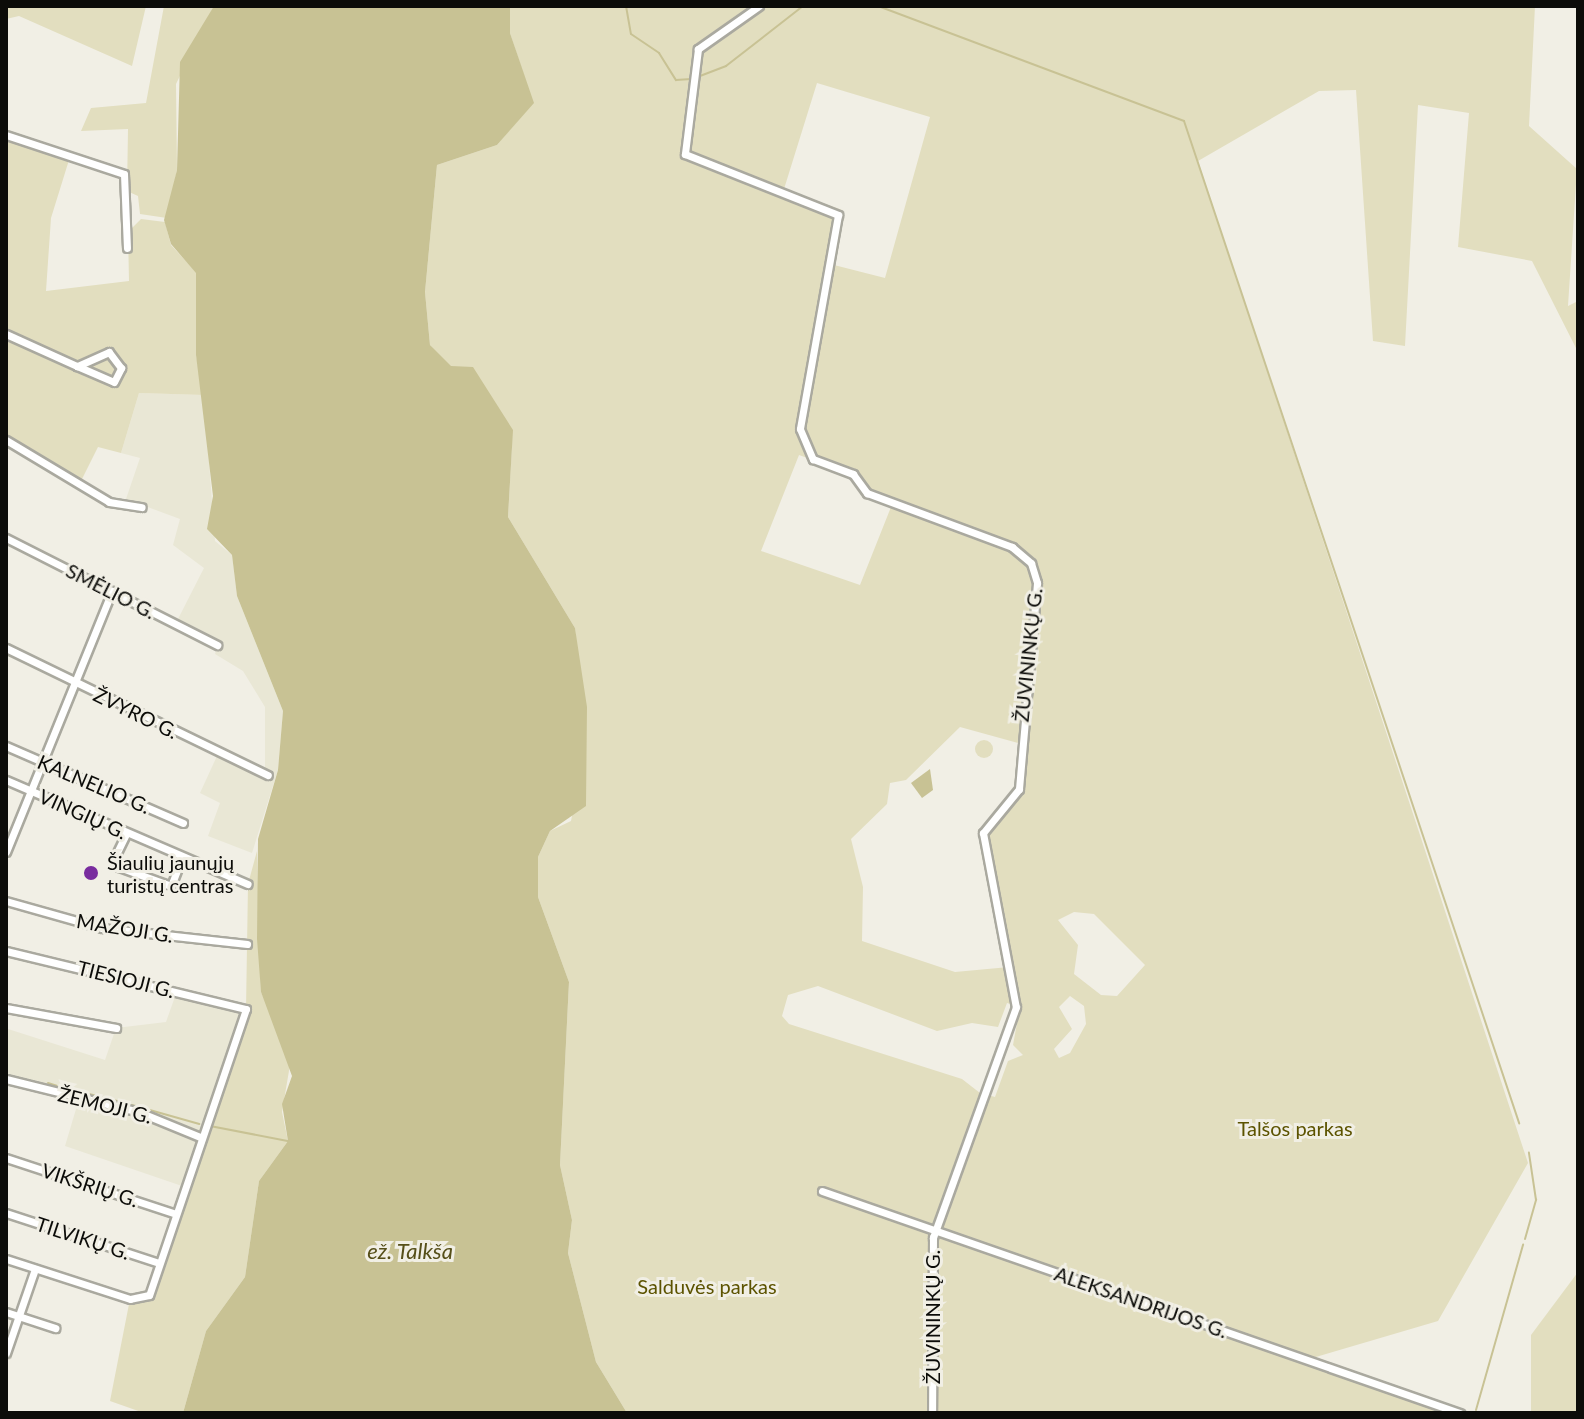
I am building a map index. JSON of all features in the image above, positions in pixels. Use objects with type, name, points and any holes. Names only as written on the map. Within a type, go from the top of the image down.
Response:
[{"type":"street","name":"ŽUVININKŲ G.","points":[[759,6],[698,49],[685,154],[838,215],[800,429],[813,459],[853,474],[867,493],[1012,547],[1031,563],[1037,583],[1019,789],[983,833],[1014,1021],[934,1230],[932,1413]]},
{"type":"street","points":[[6,135],[124,174],[127,248]]},
{"type":"street","points":[[6,334],[77,366],[114,382],[121,368],[109,352],[77,366]]},
{"type":"street","points":[[6,440],[109,502],[142,507]]},
{"type":"street","name":"SMĖLIO G.","points":[[6,538],[217,645]]},
{"type":"street","points":[[6,852],[35,793],[112,591]]},
{"type":"street","name":"ŽVYRO G.","points":[[6,648],[268,775]]},
{"type":"street","name":"KALNELIO G.","points":[[6,746],[183,823]]},
{"type":"street","name":"VINGIŲ G.","points":[[6,780],[248,884]]},
{"type":"street","points":[[126,834],[115,857],[119,867],[171,886],[182,858]]},
{"type":"street","name":"MAŽOJI G.","points":[[6,901],[102,928],[247,944]]},
{"type":"street","name":"TIESIOJI G.","points":[[6,951],[246,1009],[200,1137]]},
{"type":"street","points":[[6,1008],[116,1028]]},
{"type":"street","name":"ŽEMOJI G.","points":[[6,1079],[139,1112],[200,1137]]},
{"type":"street","points":[[6,1259],[130,1299],[149,1295],[200,1137]]},
{"type":"street","name":"VIKŠRIŲ G.","points":[[6,1158],[173,1213]]},
{"type":"street","name":"ALEKSANDRIJOS G.","points":[[822,1191],[1460,1413]]},
{"type":"street","name":"TILVIKŲ G.","points":[[6,1213],[159,1263]]},
{"type":"street","points":[[6,1353],[35,1269]]},
{"type":"street","points":[[6,1312],[55,1328]]},
{"type":"shaded area","points":[[139,393],[204,395],[215,541],[232,555],[237,596],[283,711],[278,770],[252,853],[208,836],[220,803],[200,793],[217,756],[265,769],[265,707],[243,671],[215,654],[220,640],[178,619],[204,568],[173,545],[180,519],[126,499],[140,458],[121,453]]},
{"type":"shaded area","points":[[177,991],[246,1009],[182,1186],[65,1146],[79,1099],[6,1079],[8,1029],[105,1060],[116,1028],[166,1022]]},
{"type":"green space","points":[[6,6],[146,6],[132,66],[19,16],[6,19]]},
{"type":"green space","points":[[164,6],[214,6],[176,84],[177,170],[167,218],[140,214],[138,196],[127,191],[128,129],[81,131],[91,108],[146,103]]},
{"type":"green space","name":"Talšos parkas","points":[[510,6],[1535,6],[1529,126],[1577,169],[1568,306],[1578,301],[1578,352],[1532,261],[1458,247],[1469,113],[1418,105],[1405,346],[1373,341],[1356,90],[1319,91],[1198,161],[1528,1163],[1438,1321],[1309,1359],[1459,1413],[627,1413],[596,1362],[568,1253],[572,1220],[560,1165],[569,982],[538,897],[538,857],[550,831],[571,821],[585,746],[575,628],[508,517],[512,446],[430,345],[425,292],[437,165],[497,145],[533,103],[510,33]],"holes":[[[817,83],[930,117],[885,278],[834,265],[842,210],[784,189]],[[799,455],[853,474],[867,493],[893,502],[860,585],[761,551]],[[960,727],[1022,744],[1015,798],[983,833],[1009,967],[955,972],[862,941],[863,887],[851,839],[887,804],[890,783],[906,780]],[[1074,912],[1094,914],[1145,965],[1117,996],[1101,995],[1074,974],[1078,945],[1058,920]],[[818,986],[937,1031],[972,1023],[998,1027],[1007,1003],[1020,1007],[1013,1045],[1023,1055],[1008,1061],[995,1097],[980,1093],[962,1079],[789,1024],[782,1016],[788,995]],[[1070,996],[1084,1006],[1086,1024],[1070,1053],[1059,1058],[1054,1049],[1072,1029],[1059,1007]]]},
{"type":"green space","points":[[6,139],[69,160],[51,218],[46,291],[129,281],[128,232],[141,219],[165,222],[171,245],[196,272],[196,355],[204,395],[139,393],[121,453],[98,447],[79,485],[6,440]]},
{"type":"green space","points":[[984,740],[993,749],[984,758],[975,749]]},
{"type":"green space","points":[[257,851],[261,992],[291,1059],[282,1112],[288,1141],[259,1181],[245,1277],[206,1331],[183,1413],[144,1413],[110,1401],[130,1299],[149,1295],[246,1009],[248,884]]},
{"type":"green space","points":[[1578,1272],[1578,1413],[1531,1413],[1531,1335]]},
{"type":"water","name":"ež. Talkša","points":[[214,6],[510,6],[510,33],[534,103],[497,145],[437,165],[425,292],[430,345],[451,366],[473,367],[513,430],[508,517],[575,628],[587,707],[586,806],[550,831],[538,857],[538,897],[569,982],[560,1165],[572,1220],[568,1253],[596,1362],[627,1413],[183,1413],[206,1331],[245,1277],[259,1181],[288,1141],[282,1104],[292,1076],[261,992],[257,939],[258,839],[278,770],[283,711],[237,596],[232,555],[207,529],[213,496],[196,355],[196,273],[171,244],[164,220],[177,170],[180,62]]},
{"type":"water","points":[[930,769],[933,790],[922,798],[911,783]]},
{"type":"waterway","points":[[626,6],[631,34],[659,53],[676,80],[691,79]]},
{"type":"waterway","points":[[700,76],[726,66],[803,6]]},
{"type":"waterway","points":[[878,6],[1184,121],[1519,1123]]},
{"type":"waterway","points":[[48,1083],[57,1086]]},
{"type":"waterway","points":[[69,1089],[125,1103]]},
{"type":"waterway","points":[[132,1105],[199,1124]]},
{"type":"waterway","points":[[210,1126],[288,1141]]},
{"type":"waterway","points":[[1525,1239],[1536,1200],[1529,1153]]},
{"type":"waterway","points":[[1476,1410],[1523,1245]]},
{"type":"place","name":"Šiaulių jaunųjų turistų centras","points":[[91,873]]},
{"type":"park label","name":"Salduvės parkas","points":[[707,1286]]}]
